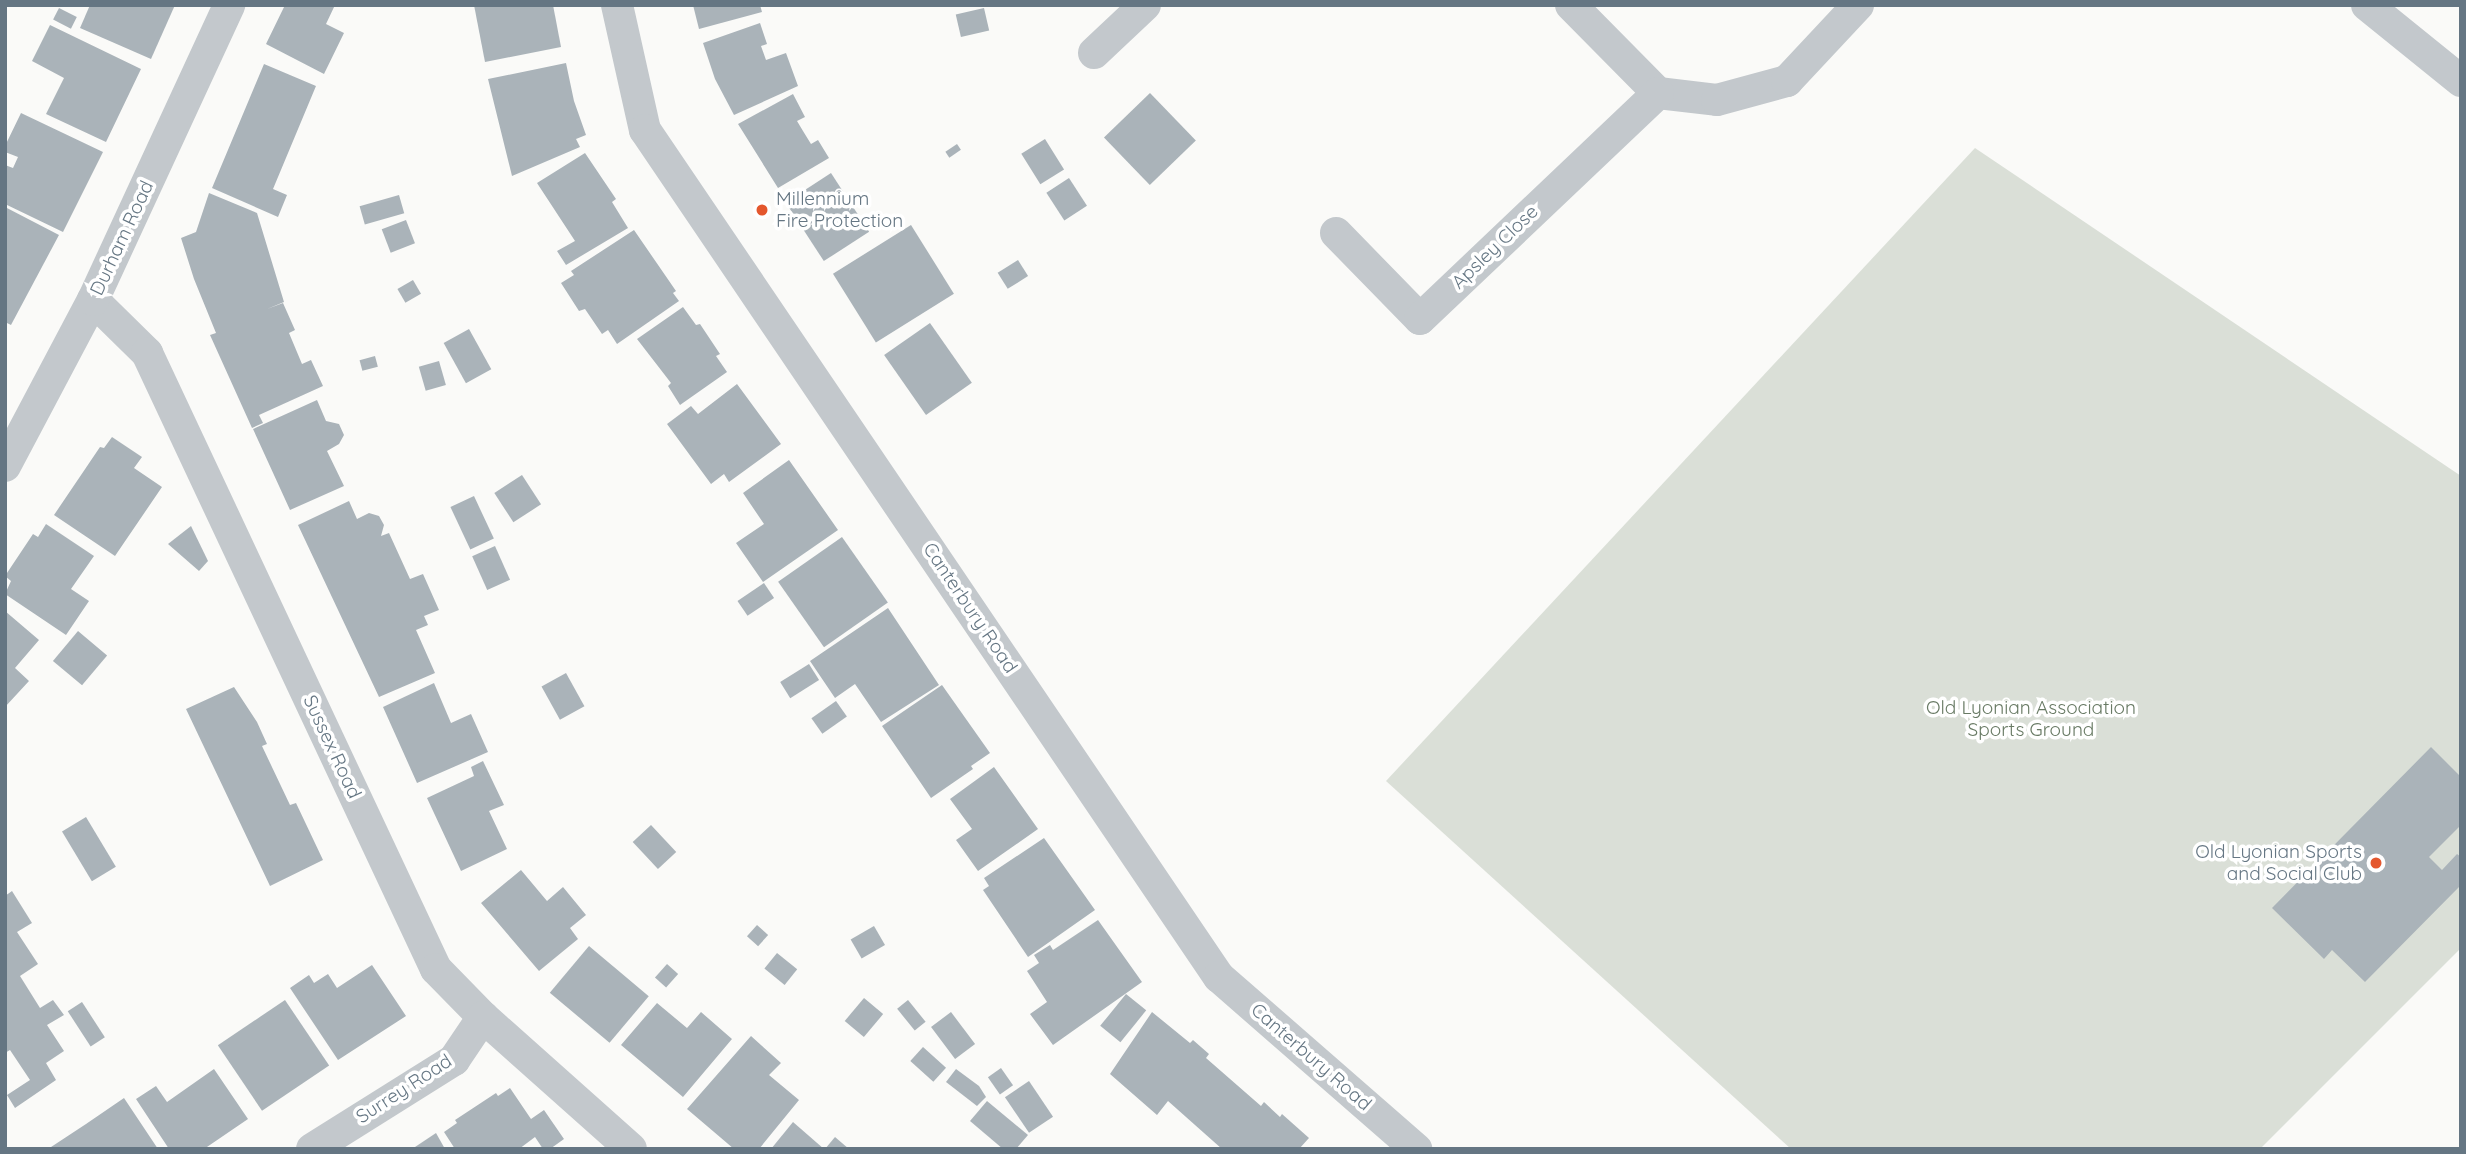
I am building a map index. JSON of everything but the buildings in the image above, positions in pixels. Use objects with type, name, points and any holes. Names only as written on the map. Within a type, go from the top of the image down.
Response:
[{"type":"street","name":"Durham Road","points":[[5,466],[93,300],[229,5]]},
{"type":"street","name":"Canterbury Road","points":[[617,5],[645,130],[1219,977],[1416,1149]]},
{"type":"street","points":[[1094,53],[1144,5]]},
{"type":"street","points":[[1571,5],[1658,93],[1717,100],[1787,81],[1858,5]]},
{"type":"street","points":[[2367,5],[2461,81]]},
{"type":"street","name":"Apsley Close","points":[[1336,233],[1420,318],[1658,93]]},
{"type":"street","name":"Sussex Road","points":[[93,300],[147,353],[436,969],[483,1017],[632,1149]]},
{"type":"street","name":"Surrey Road","points":[[312,1149],[454,1060],[483,1017]]},
{"type":"green space","name":"Old Lyonian Association Sports Ground","points":[[1975,148],[2461,476],[2461,948],[2260,1149],[1791,1149],[1386,781]]},
{"type":"place","name":"Millennium Fire Protection","points":[[762,210]]},
{"type":"place","name":"Old Lyonian Sports and Social Club","points":[[2376,863]]}]
